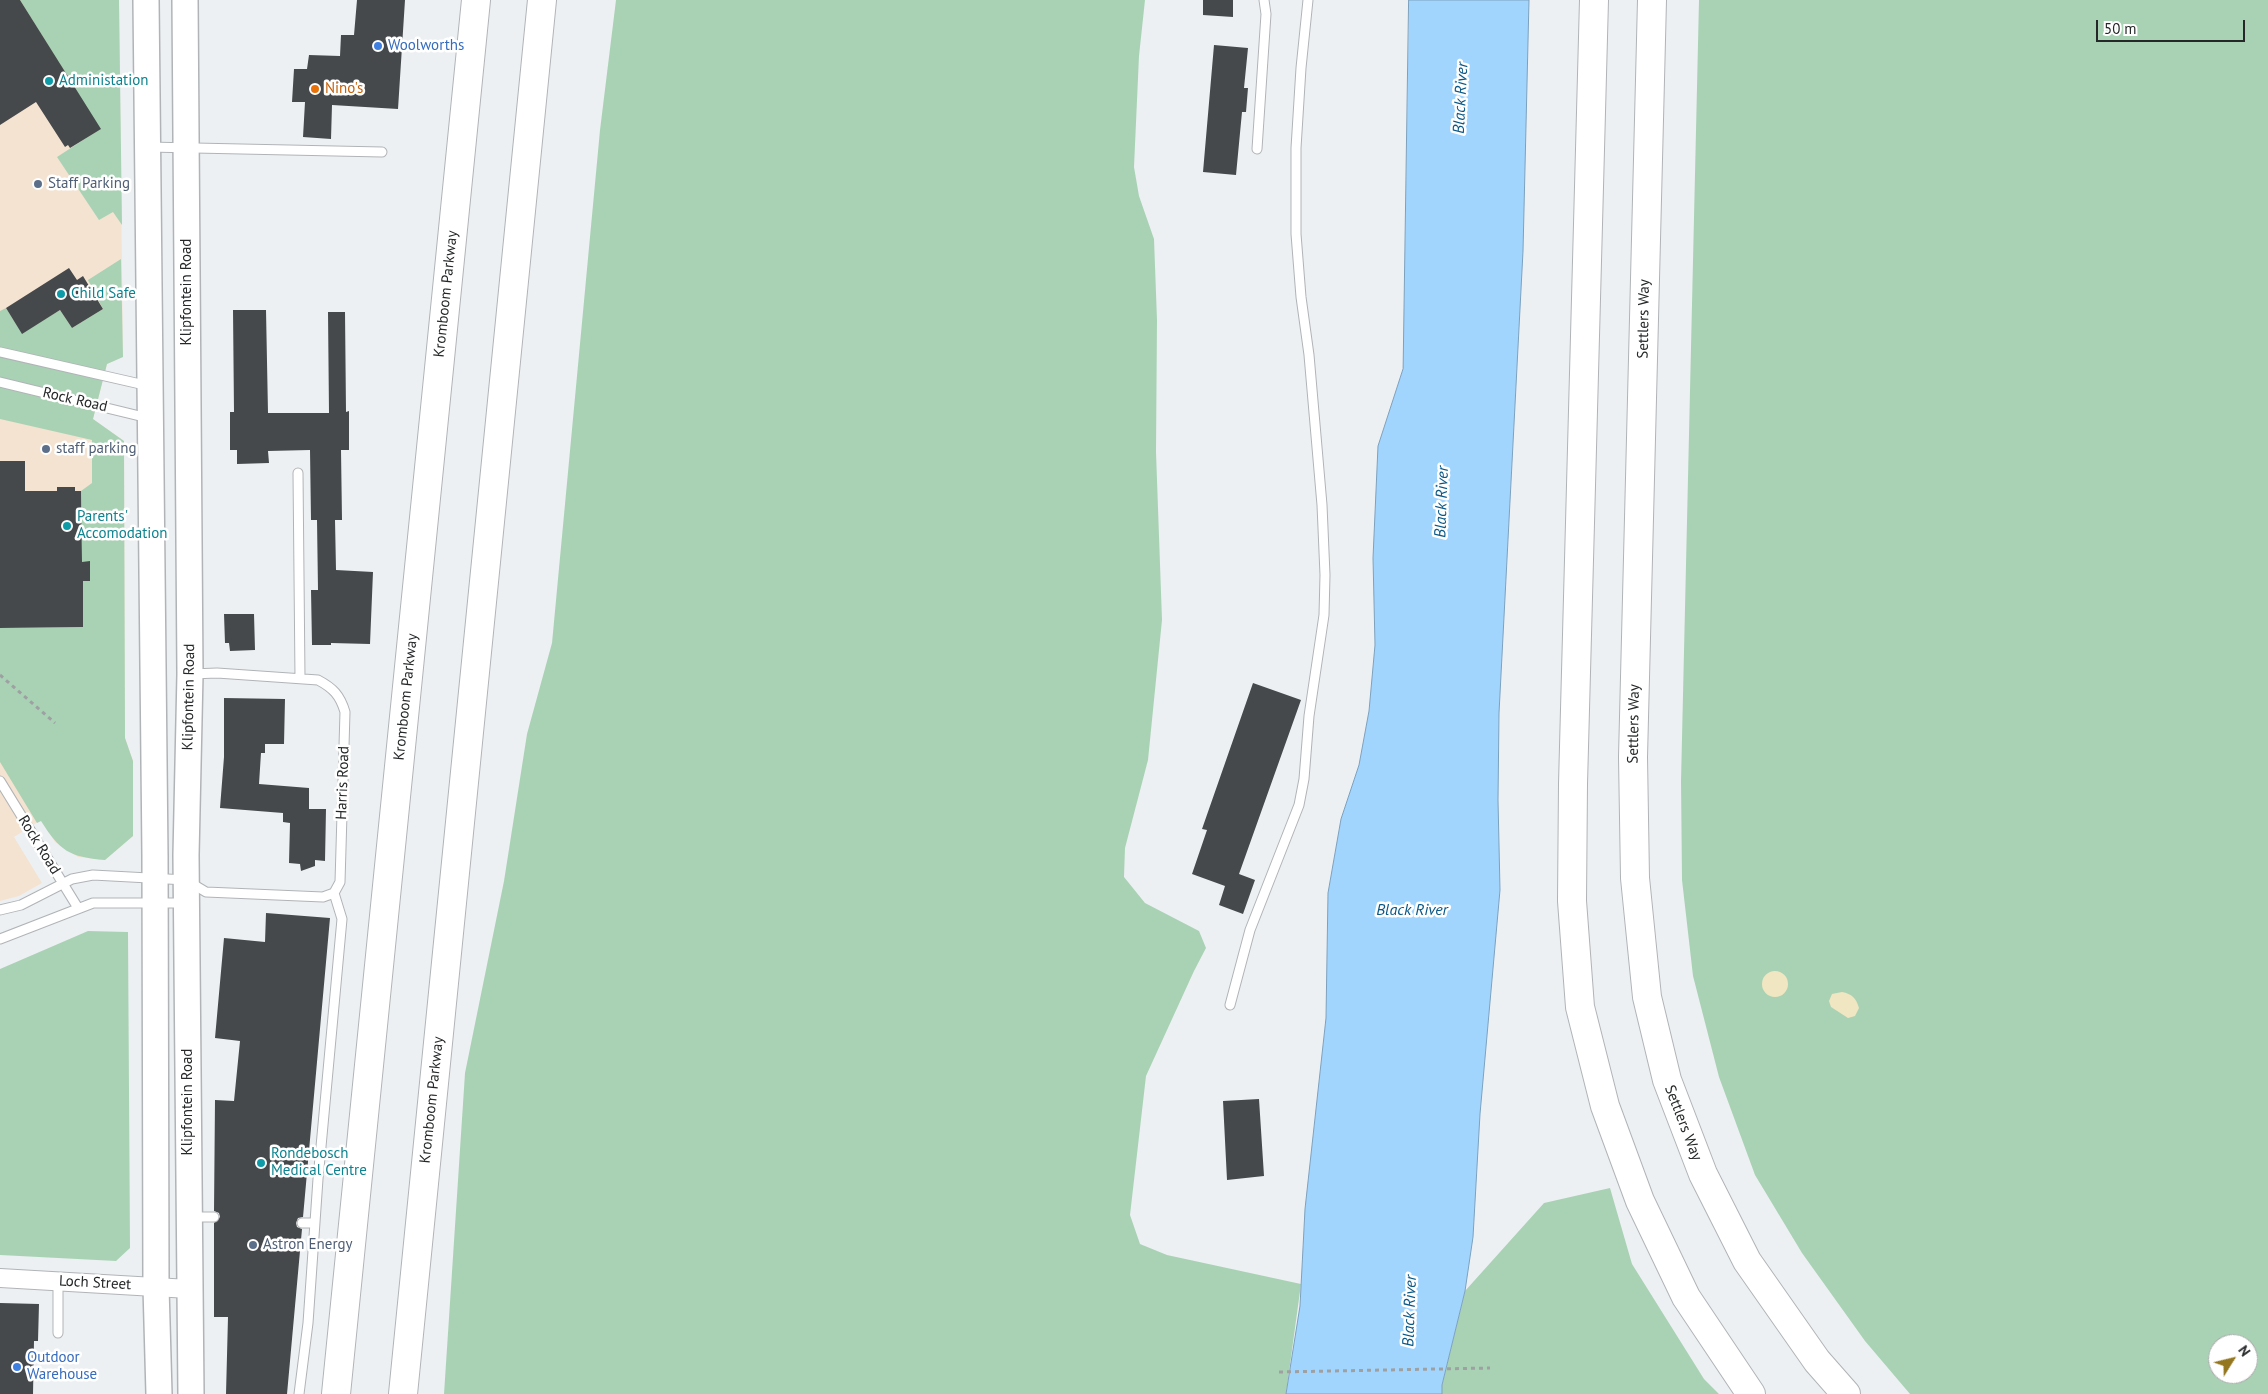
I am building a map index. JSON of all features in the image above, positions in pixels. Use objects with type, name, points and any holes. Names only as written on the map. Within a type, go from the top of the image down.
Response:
[{"type":"highway","name":"Kromboom Parkway","points":[[336,1394],[476,0]]},
{"type":"highway","name":"Kromboom Parkway","points":[[403,1394],[542,0]]},
{"type":"highway","points":[[1594,0],[1573,784],[1572,901],[1580,1008],[1605,1106],[1640,1201],[1686,1297],[1752,1394]]},
{"type":"highway","name":"Settlers Way","points":[[1652,0],[1633,757],[1635,878],[1647,997],[1667,1080],[1703,1174],[1747,1261],[1817,1360],[1846,1394]]},
{"type":"main road","points":[[146,0],[156,1287],[159,1394]]},
{"type":"main road","name":"Klipfontein Road","points":[[185,0],[192,892],[189,1217],[191,1394]]},
{"type":"street","name":"Loch Street","points":[[0,1278],[189,1289]]},
{"type":"lane","points":[[1258,149],[1266,14],[1264,0]]},
{"type":"lane","points":[[1230,1005],[1250,930],[1299,805],[1304,780],[1309,716],[1324,615],[1325,575],[1322,505],[1296,234],[1296,148],[1308,0]]},
{"type":"lane","points":[[148,147],[382,152]]},
{"type":"lane","name":"Rock Road","points":[[0,352],[150,386]]},
{"type":"lane","name":"Rock Road","points":[[0,382],[150,418]]},
{"type":"lane","points":[[298,473],[300,678]]},
{"type":"lane","name":"Harris Road","points":[[190,674],[217,673],[318,680],[331,687],[340,698],[345,712],[340,882],[334,893]]},
{"type":"lane","name":"Rock Road","points":[[0,781],[78,908]]},
{"type":"lane","points":[[0,910],[21,904],[72,879],[93,875],[154,879],[192,892],[323,897],[334,893],[342,919],[318,1179],[308,1323],[299,1394]]},
{"type":"lane","points":[[0,939],[93,903],[154,904],[192,892]]},
{"type":"lane","points":[[189,1217],[214,1217]]},
{"type":"lane","points":[[302,1223],[315,1224]]},
{"type":"lane","points":[[58,1281],[58,1333]]},
{"type":"path","points":[[0,676],[55,723]]},
{"type":"path","points":[[1279,1372],[1490,1368]]},
{"type":"shaded area","points":[[0,0],[119,0],[123,357],[107,364],[93,419],[124,441],[125,738],[133,761],[133,836],[105,860],[78,857],[55,842],[41,820],[14,837],[42,883],[19,896],[0,901]]},
{"type":"green space","points":[[20,0],[119,0],[122,225],[113,212],[99,220],[57,157],[100,129]]},
{"type":"green space","points":[[616,0],[1145,0],[1139,56],[1134,167],[1139,196],[1154,239],[1157,320],[1156,452],[1162,620],[1148,760],[1125,848],[1124,877],[1145,903],[1199,931],[1206,948],[1146,1076],[1130,1215],[1140,1244],[1167,1255],[1301,1284],[1286,1394],[444,1394],[465,1073],[504,881],[527,734],[552,643],[600,130]]},
{"type":"green space","points":[[1699,0],[2268,0],[2268,1394],[1910,1394],[1865,1341],[1802,1253],[1755,1175],[1719,1077],[1693,976],[1682,880],[1681,781]]},
{"type":"green space","points":[[121,259],[123,357],[107,364],[93,419],[124,441],[125,738],[133,761],[133,836],[105,860],[82,857],[60,846],[41,821],[37,823],[0,762],[0,628],[83,627],[83,581],[90,581],[90,562],[82,562],[81,491],[92,483],[92,440],[0,419],[0,311],[6,308],[22,333],[60,310],[72,328],[103,309],[88,280]]},
{"type":"green space","points":[[88,931],[128,932],[130,1248],[116,1261],[0,1255],[0,969]]},
{"type":"green space","points":[[1610,1188],[1632,1264],[1704,1379],[1719,1394],[1442,1394],[1442,1385],[1465,1291],[1544,1203]]},
{"type":"sand","points":[[1775,971],[1784,975],[1788,984],[1784,993],[1775,997],[1766,993],[1762,984],[1766,975]]},
{"type":"sand","points":[[1842,992],[1851,995],[1856,1002],[1859,1008],[1855,1016],[1848,1018],[1831,1007],[1829,1001],[1832,994]]},
{"type":"water","name":"Black River","points":[[1409,0],[1529,0],[1523,251],[1499,713],[1500,890],[1480,1114],[1473,1237],[1465,1291],[1442,1385],[1442,1394],[1286,1394],[1300,1306],[1305,1209],[1326,1018],[1328,893],[1341,819],[1359,765],[1369,711],[1375,645],[1373,558],[1378,446],[1403,369]]},
{"type":"building","name":"Administation","points":[[0,0],[20,0],[101,129],[70,148],[68,145],[65,147],[36,102],[0,125]]},
{"type":"building","points":[[357,0],[405,0],[398,109],[332,105],[331,139],[303,137],[305,102],[292,102],[294,69],[307,69],[309,55],[340,56],[341,35],[354,35]]},
{"type":"building","points":[[1203,0],[1233,0],[1233,17],[1203,15]]},
{"type":"building","points":[[1214,45],[1248,48],[1244,88],[1248,88],[1246,112],[1242,112],[1236,175],[1203,172]]},
{"type":"building","name":"Child Safe","points":[[69,268],[77,280],[83,276],[103,309],[72,328],[60,310],[22,334],[6,308]]},
{"type":"building","points":[[233,310],[266,310],[268,413],[329,413],[328,312],[345,312],[346,412],[349,411],[349,450],[341,450],[342,520],[335,520],[336,570],[373,572],[370,644],[331,643],[331,645],[312,645],[311,590],[318,590],[317,520],[311,520],[310,450],[268,451],[269,463],[237,464],[237,450],[230,450],[230,412],[234,412]]},
{"type":"building","points":[[0,461],[25,461],[25,491],[57,491],[57,487],[75,487],[75,491],[81,491],[82,562],[90,561],[90,581],[83,581],[83,627],[0,628]]},
{"type":"building","points":[[224,614],[254,614],[255,650],[230,651],[229,643],[225,643]]},
{"type":"building","points":[[1253,683],[1301,700],[1239,874],[1255,880],[1243,914],[1219,905],[1225,886],[1192,874],[1207,830],[1202,829]]},
{"type":"building","points":[[224,698],[285,699],[284,744],[265,744],[265,753],[261,753],[259,784],[309,788],[309,809],[326,809],[325,861],[315,860],[315,866],[301,871],[300,864],[289,863],[290,823],[283,822],[283,813],[220,808],[224,757]]},
{"type":"building","name":"Rondebosch Medical Centre","points":[[266,913],[330,918],[303,1217],[298,1218],[296,1223],[297,1227],[302,1229],[287,1394],[226,1394],[228,1317],[214,1317],[214,1223],[220,1217],[219,1213],[214,1211],[215,1100],[234,1101],[240,1041],[215,1038],[224,938],[265,942]]},
{"type":"building","points":[[1259,1099],[1264,1176],[1227,1180],[1223,1101]]},
{"type":"building","name":"Outdoor Warehouse","points":[[0,1303],[39,1304],[38,1341],[34,1341],[33,1394],[0,1394]]},
{"type":"place","name":"Woolworths","points":[[378,46]]},
{"type":"place","name":"Administation","points":[[49,81]]},
{"type":"place","name":"Nino's","points":[[315,89]]},
{"type":"place","name":"Staff Parking","points":[[38,184]]},
{"type":"place","name":"Child Safe","points":[[61,294]]},
{"type":"place","name":"staff parking","points":[[46,449]]},
{"type":"place","name":"Parents' Accomodation","points":[[67,526]]},
{"type":"place","name":"Rondebosch Medical Centre","points":[[261,1163]]},
{"type":"place","name":"Astron Energy","points":[[253,1245]]},
{"type":"place","name":"Outdoor Warehouse","points":[[17,1367]]}]
